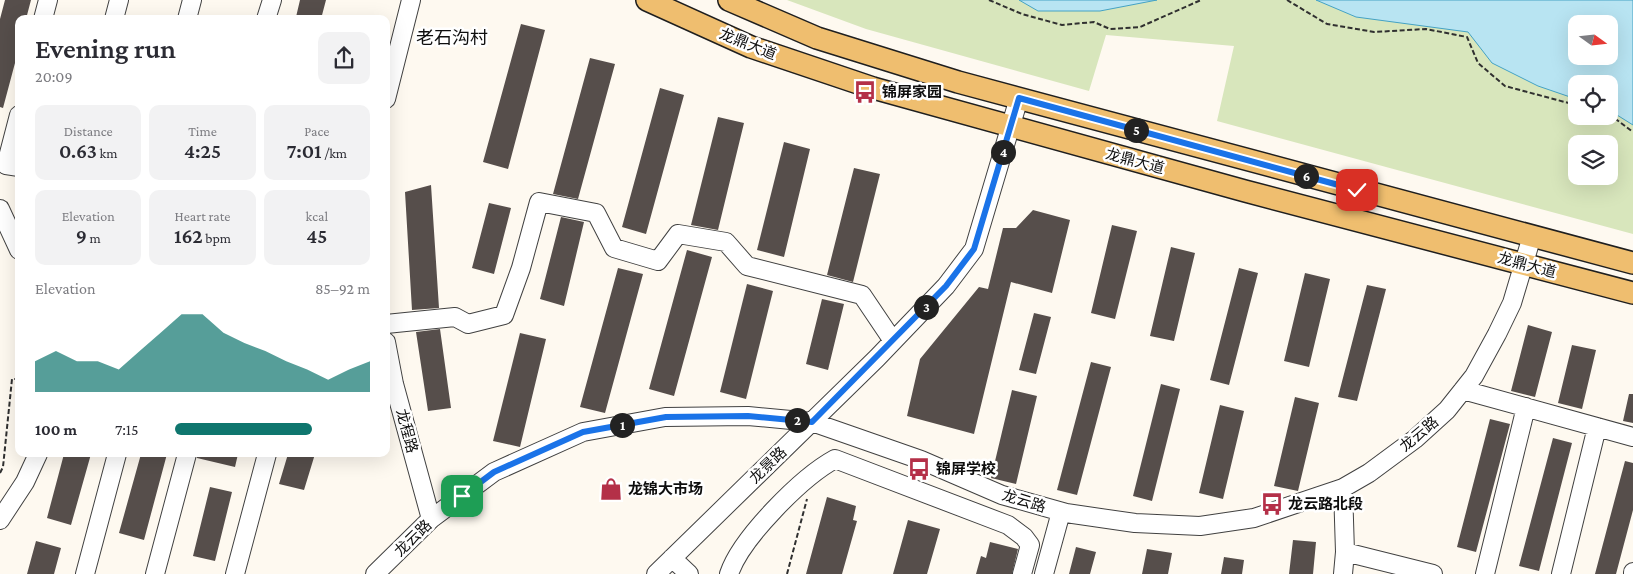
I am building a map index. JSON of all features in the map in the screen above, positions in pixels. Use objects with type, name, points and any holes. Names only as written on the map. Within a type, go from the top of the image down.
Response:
[{"type":"main road","name":"龙鼎大道","points":[[647,0],[750,47],[873,88],[1010,127],[1633,293]]},
{"type":"main road","name":"龙鼎大道","points":[[729,0],[817,38],[1019,98],[1633,263]]},
{"type":"street","points":[[44,15],[48,0]]},
{"type":"street","points":[[115,15],[119,0]]},
{"type":"street","points":[[188,15],[192,0]]},
{"type":"street","points":[[267,15],[272,0]]},
{"type":"street","points":[[390,83],[412,0]]},
{"type":"street","name":"龙景路","points":[[656,574],[812,422],[946,286],[974,249],[1019,98]]},
{"type":"street","points":[[15,130],[6,165],[15,166]]},
{"type":"street","points":[[390,324],[455,317],[468,324],[504,315],[521,268],[538,202],[596,213],[614,248],[658,262],[678,234],[726,242],[747,266],[862,295],[893,341]]},
{"type":"street","points":[[0,209],[15,241]]},
{"type":"street","name":"龙云路","points":[[375,574],[431,519],[494,472],[583,432],[666,417],[748,416],[812,422],[921,460],[1002,496],[1061,512],[1135,524],[1200,526],[1254,518],[1343,488],[1369,473],[1415,439],[1446,410],[1474,376],[1497,334],[1512,303],[1532,236]]},
{"type":"street","name":"龙程路","points":[[390,363],[394,384],[431,519]]},
{"type":"street","points":[[1463,390],[1633,437]]},
{"type":"street","points":[[1485,574],[1526,407]]},
{"type":"street","points":[[1561,574],[1597,427]]},
{"type":"street","points":[[0,520],[25,482],[37,457]]},
{"type":"street","points":[[85,574],[116,457]]},
{"type":"street","points":[[155,574],[186,457]]},
{"type":"street","points":[[235,574],[266,457]]},
{"type":"street","points":[[729,574],[744,544],[794,492],[835,459],[1008,525],[1024,537],[1030,545],[1022,574]]},
{"type":"street","points":[[1343,488],[1345,552],[1343,574]]},
{"type":"street","points":[[1044,574],[1061,512]]},
{"type":"street","points":[[1345,552],[1433,574]]},
{"type":"street","points":[[672,558],[689,574]]},
{"type":"path","points":[[989,0],[1022,14],[1062,25],[1094,22],[1110,29],[1140,27],[1201,0]]},
{"type":"path","points":[[1287,0],[1327,24],[1374,32],[1426,29],[1467,37],[1478,62],[1505,86],[1568,103]]},
{"type":"path","points":[[1618,121],[1633,132]]},
{"type":"path","points":[[0,473],[3,467],[12,379],[15,379]]},
{"type":"path","points":[[787,574],[813,475]]},
{"type":"green space","points":[[787,0],[1633,0],[1633,234],[1217,121],[1234,46],[1106,35],[1089,91],[866,29]]},
{"type":"water","points":[[1019,0],[1157,0],[1100,11],[1038,11]]},
{"type":"water","points":[[1316,0],[1633,0],[1633,125],[1618,116],[1618,75],[1568,75],[1568,96],[1538,86],[1492,63],[1468,32],[1356,17]]},
{"type":"building","points":[[5,0],[31,0],[27,15],[15,15],[15,63],[3,108],[0,107],[0,19]]},
{"type":"building","points":[[300,0],[326,0],[322,15],[296,15]]},
{"type":"building","points":[[521,24],[545,30],[508,169],[483,162]]},
{"type":"building","points":[[590,58],[615,64],[578,199],[553,194]]},
{"type":"building","points":[[660,88],[684,95],[646,234],[622,227]]},
{"type":"building","points":[[718,117],[744,123],[718,230],[691,225]]},
{"type":"building","points":[[784,142],[810,149],[784,257],[757,250]]},
{"type":"building","points":[[854,168],[880,174],[853,282],[827,275]]},
{"type":"building","points":[[431,185],[439,308],[412,310],[405,192]]},
{"type":"building","points":[[489,203],[511,208],[494,274],[472,268]]},
{"type":"building","points":[[1033,210],[1070,220],[1052,293],[1011,282],[974,434],[907,416],[920,359],[979,287],[988,289],[1003,228],[1016,228]]},
{"type":"building","points":[[561,217],[584,222],[564,306],[540,299]]},
{"type":"building","points":[[1112,225],[1137,231],[1115,319],[1091,313]]},
{"type":"building","points":[[1171,247],[1195,253],[1174,341],[1150,336]]},
{"type":"building","points":[[687,250],[712,257],[674,396],[649,389]]},
{"type":"building","points":[[618,268],[643,274],[605,413],[580,407]]},
{"type":"building","points":[[1239,268],[1258,273],[1229,385],[1210,380]]},
{"type":"building","points":[[1305,273],[1330,279],[1309,367],[1284,361]]},
{"type":"building","points":[[747,284],[773,291],[746,399],[720,392]]},
{"type":"building","points":[[1367,285],[1386,289],[1357,401],[1338,397]]},
{"type":"building","points":[[822,299],[844,304],[828,370],[806,364]]},
{"type":"building","points":[[1034,313],[1051,317],[1036,374],[1019,370]]},
{"type":"building","points":[[1528,325],[1552,332],[1535,397],[1511,391]]},
{"type":"building","points":[[440,329],[451,408],[428,411],[416,332]]},
{"type":"building","points":[[520,333],[546,339],[520,447],[493,441]]},
{"type":"building","points":[[1572,345],[1596,350],[1582,409],[1558,403]]},
{"type":"building","points":[[1091,362],[1111,367],[1077,495],[1057,490]]},
{"type":"building","points":[[1161,384],[1180,389],[1152,501],[1133,496]]},
{"type":"building","points":[[1012,390],[1037,396],[1016,484],[991,478]]},
{"type":"building","points":[[1629,394],[1633,394],[1633,423],[1623,421]]},
{"type":"building","points":[[1295,397],[1319,403],[1298,491],[1274,486]]},
{"type":"building","points":[[1220,405],[1244,411],[1223,499],[1199,493]]},
{"type":"building","points":[[1490,419],[1510,424],[1476,552],[1457,547]]},
{"type":"building","points":[[1553,438],[1572,443],[1539,571],[1519,566]]},
{"type":"building","points":[[63,457],[90,457],[71,525],[47,518]]},
{"type":"building","points":[[140,457],[166,457],[144,540],[119,533]]},
{"type":"building","points":[[197,457],[237,457],[235,467]]},
{"type":"building","points":[[287,457],[314,457],[304,490],[279,484]]},
{"type":"building","points":[[1625,461],[1633,463],[1633,510],[1616,574],[1595,574]]},
{"type":"building","points":[[210,487],[232,492],[215,561],[193,556]]},
{"type":"building","points":[[827,497],[856,506],[853,520],[857,521],[842,574],[806,574]]},
{"type":"building","points":[[908,520],[940,529],[927,574],[893,574]]},
{"type":"building","points":[[1293,540],[1316,542],[1313,574],[1289,574]]},
{"type":"building","points":[[36,541],[61,548],[54,574],[27,574]]},
{"type":"building","points":[[990,542],[1018,549],[1012,574],[976,574],[981,556],[986,558]]},
{"type":"building","points":[[1076,547],[1096,552],[1090,574],[1069,574]]},
{"type":"building","points":[[1147,549],[1172,553],[1168,574],[1142,574]]},
{"type":"building","points":[[1224,557],[1244,560],[1242,574],[1221,574]]},
{"type":"place","name":"锦屏家园","points":[[865,92]]},
{"type":"place","name":"锦屏学校","points":[[919,469]]},
{"type":"place","name":"龙锦大市场","points":[[611,489]]},
{"type":"place","name":"龙云路北段","points":[[1272,504]]},
{"type":"district","name":"老石沟村","points":[[452,38]]},
{"type":"route","points":[[462,496],[494,472],[583,432],[666,417],[748,416],[812,422],[946,286],[974,249],[989,205],[1019,98],[1357,190]]}]
